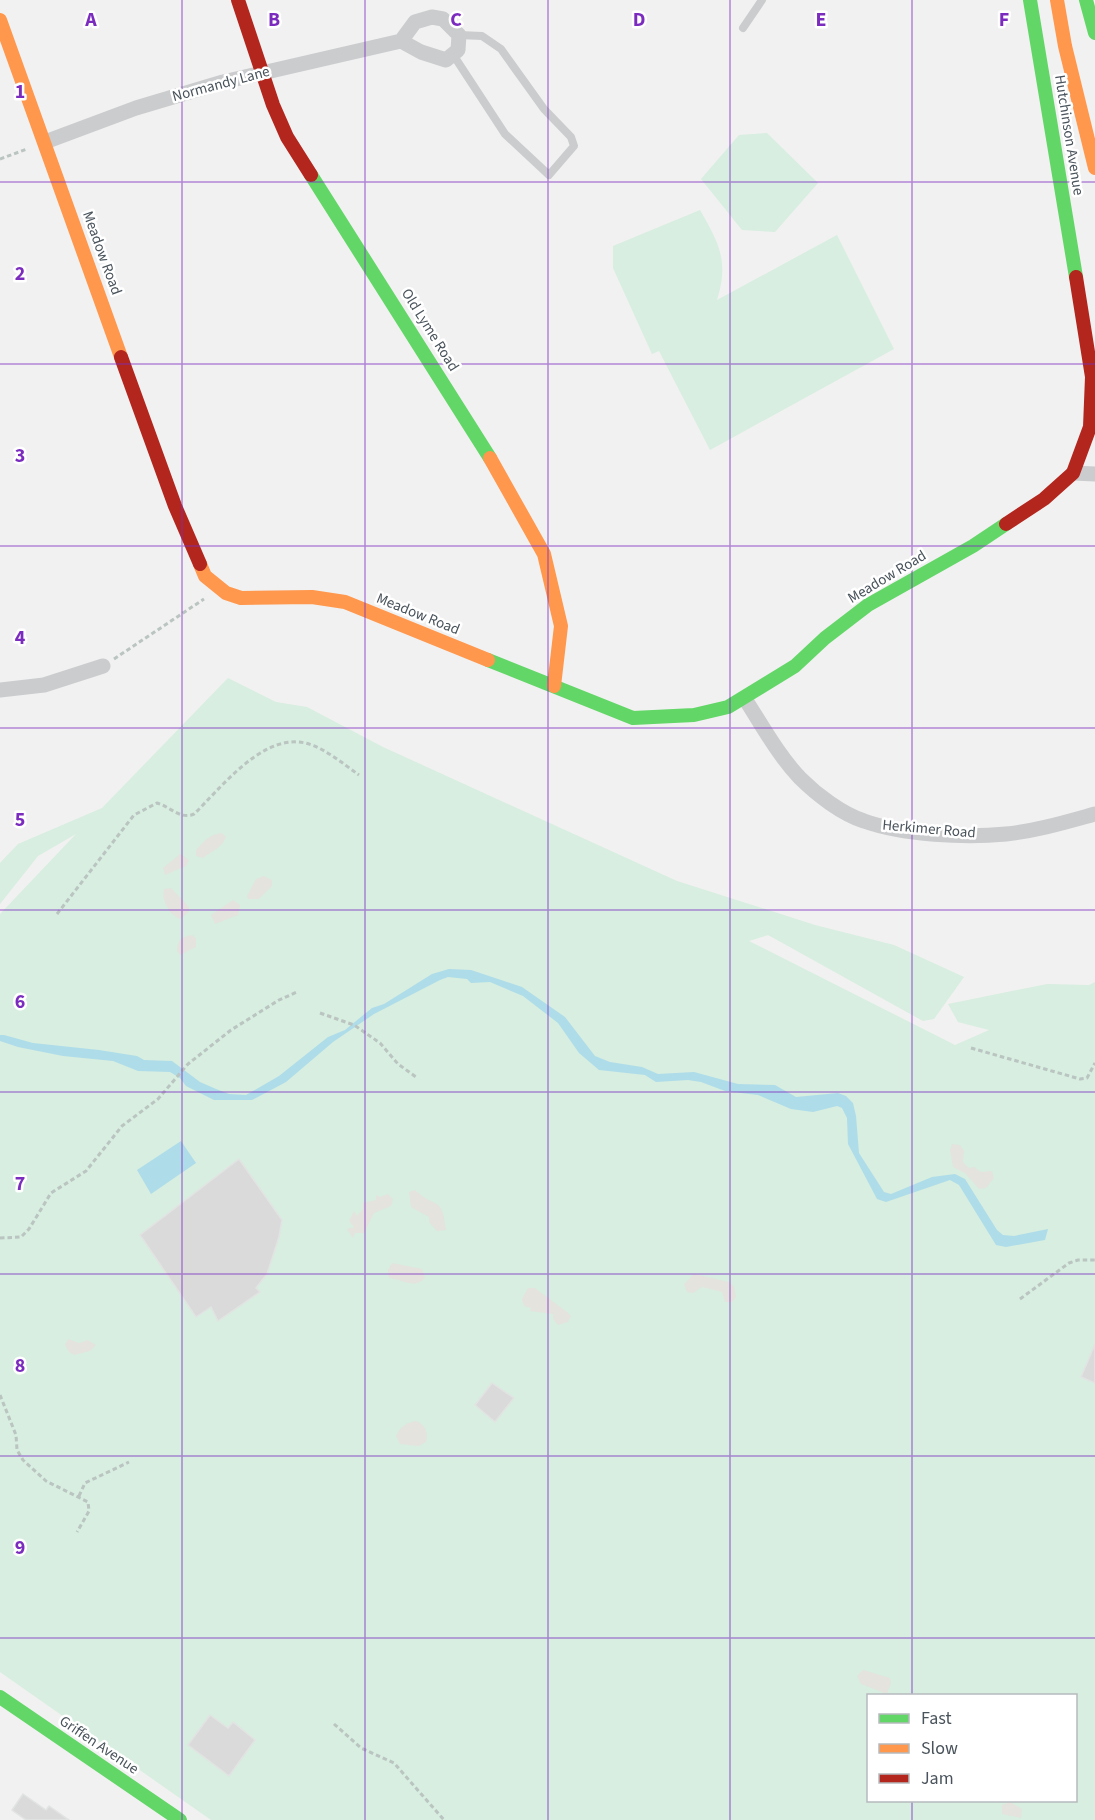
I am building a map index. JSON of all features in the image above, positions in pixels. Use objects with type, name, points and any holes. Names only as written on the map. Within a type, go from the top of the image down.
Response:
[{"type":"main road","name":"Old Lyme Road","points":[[238,0],[273,105],[287,137],[481,442],[544,554],[561,626],[554,686]]},
{"type":"main road","name":"Hutchinson Avenue","points":[[1030,0],[1092,377],[1094,420]]},
{"type":"main road","points":[[1057,0],[1065,46],[1095,168]]},
{"type":"main road","points":[[1066,0],[1082,55]]},
{"type":"main road","points":[[1086,0],[1095,33]]},
{"type":"main road","name":"Meadow Road","points":[[0,20],[176,506],[205,576],[226,593],[241,598],[312,597],[345,602],[633,718],[653,719],[693,715],[728,707],[745,699],[795,666],[825,638],[868,605],[1022,515],[1073,473],[1094,420]]},
{"type":"main road","name":"Griffen Avenue","points":[[0,1697],[180,1820]]},
{"type":"street","points":[[423,18],[443,19],[459,35],[461,43],[454,56],[446,60],[436,58],[401,41],[407,30],[423,18]]},
{"type":"street","name":"Normandy Lane","points":[[45,142],[136,108],[263,73],[401,41]]},
{"type":"street","points":[[1073,473],[1095,474]]},
{"type":"street","points":[[0,690],[44,685],[103,666]]},
{"type":"street","name":"Herkimer Road","points":[[745,699],[786,761],[801,779],[823,798],[862,821],[889,828],[939,833],[1004,834],[1037,829],[1095,814]]},
{"type":"lane","points":[[743,28],[762,0]]},
{"type":"lane","points":[[454,56],[505,134],[549,175],[571,152],[574,146],[571,137],[544,109],[501,49],[482,36],[459,35]]},
{"type":"path","points":[[0,159],[45,142]]},
{"type":"path","points":[[103,666],[220,588]]},
{"type":"path","points":[[57,914],[134,815],[158,803],[169,807],[180,816],[187,817],[194,814],[243,765],[273,746],[300,742],[328,754],[358,775]]},
{"type":"path","points":[[0,1238],[21,1237],[29,1229],[51,1193],[86,1171],[122,1126],[159,1099],[185,1068],[215,1041],[279,1000],[297,992]]},
{"type":"path","points":[[320,1013],[350,1023],[361,1030],[381,1044],[398,1064],[416,1077]]},
{"type":"path","points":[[972,1048],[1017,1063],[1080,1079],[1087,1078],[1095,1063]]},
{"type":"path","points":[[1020,1299],[1069,1263],[1078,1260],[1095,1260]]},
{"type":"path","points":[[0,1395],[14,1427],[17,1450],[23,1460],[46,1481],[88,1502],[89,1511],[77,1532]]},
{"type":"path","points":[[79,1496],[85,1482],[129,1462]]},
{"type":"path","points":[[334,1724],[361,1748],[394,1763],[444,1820]]},
{"type":"green space","points":[[767,133],[818,183],[775,232],[742,230],[701,179],[739,135]]},
{"type":"green space","points":[[700,210],[717,243],[722,263],[717,300],[837,235],[894,349],[710,450],[659,351],[652,354],[613,268],[613,246]]},
{"type":"green space","points":[[228,678],[276,702],[307,707],[383,747],[677,881],[815,925],[894,945],[964,977],[934,1019],[923,1021],[768,935],[749,941],[955,1045],[989,1030],[958,1022],[948,1004],[1047,984],[1089,985],[1095,982],[1095,1820],[211,1820],[0,1672],[0,914],[76,834],[38,856],[0,904],[0,863],[18,844],[102,808]]},
{"type":"sand","points":[[222,833],[226,837],[220,846],[203,858],[196,856],[196,850],[205,841],[211,836]]},
{"type":"sand","points":[[180,854],[189,860],[186,866],[165,875],[163,868]]},
{"type":"sand","points":[[264,876],[272,880],[272,886],[259,899],[248,899],[247,896],[256,879]]},
{"type":"sand","points":[[171,888],[189,907],[189,912],[180,919],[172,914],[165,902],[164,889]]},
{"type":"sand","points":[[233,900],[240,905],[238,915],[215,924],[211,915]]},
{"type":"sand","points":[[192,935],[196,938],[196,947],[180,955],[177,951],[179,942]]},
{"type":"sand","points":[[952,1144],[960,1145],[964,1151],[963,1162],[969,1168],[974,1167],[981,1172],[992,1171],[994,1178],[986,1188],[979,1189],[965,1173],[953,1167],[950,1150]]},
{"type":"sand","points":[[415,1190],[440,1207],[446,1230],[437,1231],[429,1222],[429,1217],[411,1207],[409,1192]]},
{"type":"sand","points":[[388,1194],[393,1199],[391,1206],[374,1213],[364,1233],[355,1233],[353,1238],[347,1229],[354,1227],[349,1221],[354,1211],[357,1216],[363,1209],[363,1203],[376,1200],[376,1195],[380,1197]]},
{"type":"sand","points":[[392,1263],[422,1269],[425,1278],[412,1284],[389,1278],[388,1270]]},
{"type":"sand","points":[[694,1274],[729,1282],[734,1287],[736,1297],[732,1302],[725,1302],[722,1292],[702,1287],[693,1293],[687,1292],[684,1284]]},
{"type":"sand","points":[[528,1288],[535,1288],[567,1312],[571,1316],[568,1322],[558,1325],[553,1319],[553,1314],[530,1311],[531,1308],[524,1306],[522,1299]]},
{"type":"sand","points":[[68,1339],[79,1343],[88,1340],[96,1345],[90,1351],[74,1355],[65,1345]]},
{"type":"sand","points":[[416,1421],[425,1429],[426,1442],[419,1446],[400,1444],[396,1436],[399,1430]]},
{"type":"sand","points":[[863,1670],[890,1678],[891,1683],[887,1694],[861,1684],[857,1676]]},
{"type":"sand","points":[[1010,1802],[1022,1809],[1021,1818],[1002,1814],[1002,1805]]},
{"type":"water","points":[[449,969],[471,970],[522,987],[565,1017],[595,1056],[610,1062],[642,1067],[658,1074],[694,1072],[738,1084],[775,1085],[796,1097],[838,1093],[846,1096],[853,1103],[856,1116],[859,1153],[884,1192],[891,1194],[932,1177],[955,1174],[965,1179],[997,1230],[1003,1235],[1014,1236],[1048,1229],[1045,1240],[1006,1247],[996,1245],[959,1185],[950,1180],[886,1202],[877,1199],[848,1144],[847,1118],[842,1108],[837,1106],[813,1112],[791,1109],[758,1095],[725,1091],[701,1082],[688,1080],[656,1082],[645,1075],[599,1070],[579,1053],[558,1023],[523,996],[490,982],[471,983],[467,979],[448,977],[440,980],[374,1014],[333,1042],[286,1082],[252,1100],[214,1100],[186,1086],[180,1078],[170,1072],[138,1071],[113,1061],[63,1056],[0,1041],[0,1035],[4,1035],[33,1043],[99,1050],[137,1056],[144,1060],[172,1061],[200,1082],[229,1094],[246,1095],[279,1076],[328,1037],[345,1030],[372,1008],[384,1004],[432,974]]},
{"type":"water","points":[[181,1141],[196,1163],[151,1194],[137,1170]]},
{"type":"building","points":[[239,1159],[282,1220],[279,1237],[267,1274],[256,1288],[260,1292],[218,1321],[211,1307],[196,1317],[140,1235]]},
{"type":"building","points":[[1095,1344],[1095,1383],[1081,1377]]},
{"type":"building","points":[[492,1383],[514,1398],[495,1422],[475,1405]]},
{"type":"building","points":[[210,1715],[228,1728],[233,1722],[255,1740],[229,1776],[188,1745]]},
{"type":"building","points":[[23,1794],[46,1810],[49,1806],[69,1820],[26,1820],[12,1810]]},
{"type":"traffic: fast","points":[[1030,0],[1076,277]]},
{"type":"traffic: fast","points":[[1086,0],[1095,33]]},
{"type":"traffic: fast","points":[[311,175],[490,458]]},
{"type":"traffic: fast","points":[[488,660],[633,718],[694,715],[728,707],[795,666],[825,638],[868,605],[973,546],[1006,524]]},
{"type":"traffic: fast","points":[[0,1697],[180,1820]]},
{"type":"traffic: slow","points":[[1057,0],[1065,46],[1095,168]]},
{"type":"traffic: slow","points":[[0,20],[121,357]]},
{"type":"traffic: slow","points":[[1091,418],[1095,422]]},
{"type":"traffic: slow","points":[[490,458],[544,554],[561,626],[554,686]]},
{"type":"traffic: slow","points":[[200,564],[205,576],[226,593],[241,598],[312,597],[345,602],[488,660]]},
{"type":"traffic: jam","points":[[238,0],[273,105],[287,137],[311,175]]},
{"type":"traffic: jam","points":[[1006,524],[1044,499],[1073,473],[1090,427],[1092,377],[1076,277]]},
{"type":"traffic: jam","points":[[121,357],[175,506],[200,564]]}]
